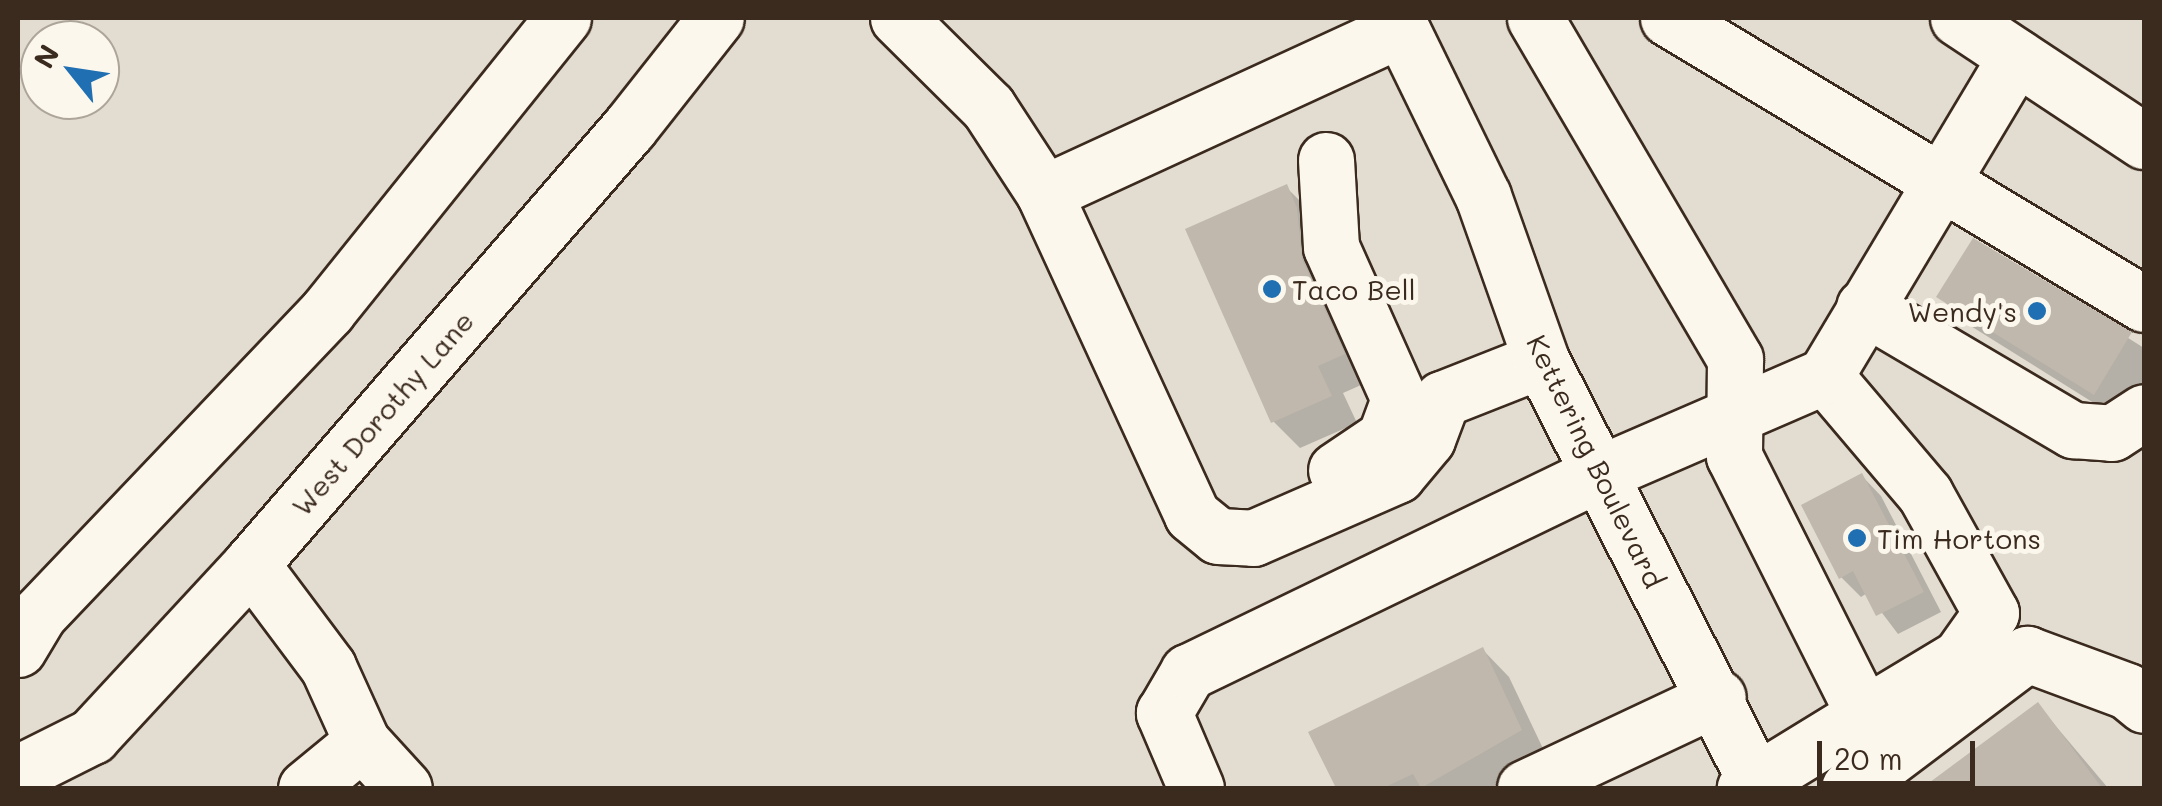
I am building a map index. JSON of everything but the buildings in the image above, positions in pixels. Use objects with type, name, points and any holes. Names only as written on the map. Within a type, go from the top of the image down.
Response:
[{"type":"main road","points":[[18,649],[39,614],[328,310],[563,18]]},
{"type":"main road","name":"West Dorothy Lane","points":[[18,773],[92,736],[251,564],[629,128],[716,18]]},
{"type":"main road","points":[[1535,18],[1735,359],[1734,456],[1856,698]]},
{"type":"main road","points":[[1668,18],[2144,304]]},
{"type":"main road","points":[[1958,18],[2144,141]]},
{"type":"main road","points":[[905,20],[988,107],[1044,194],[1192,515],[1218,536],[1253,538],[1397,475],[1427,439],[1442,399],[1289,81]]},
{"type":"main road","points":[[1044,194],[1289,81],[1399,24]]},
{"type":"main road","name":"Kettering Boulevard","points":[[1399,24],[1482,196],[1541,360],[1718,697],[1752,786]]},
{"type":"main road","points":[[1836,388],[1864,307],[2016,58]]},
{"type":"main road","points":[[1163,452],[1231,510],[1352,465],[1385,436],[1399,399],[1331,247],[1326,160]]},
{"type":"main road","points":[[1864,307],[2073,430],[2112,433],[2144,412]]},
{"type":"main road","points":[[1442,399],[1541,360]]},
{"type":"main road","points":[[1196,788],[1164,713],[1188,672],[1598,474],[1734,417],[1836,388]]},
{"type":"main road","points":[[1752,786],[1856,698],[1960,657],[1991,613],[1926,494],[1836,388]]},
{"type":"main road","points":[[251,564],[328,667],[362,742],[404,788]]},
{"type":"main road","points":[[1849,788],[2027,654],[2127,691],[2144,705]]},
{"type":"main road","points":[[1525,788],[1718,697]]},
{"type":"main road","points":[[306,788],[362,742]]},
{"type":"shaded area","points":[[18,18],[2144,18],[2144,788],[18,788]]},
{"type":"place","name":"Taco Bell","points":[[1272,289]]},
{"type":"place","name":"Wendy's","points":[[2037,311]]},
{"type":"place","name":"Tim Hortons","points":[[1857,538]]}]
